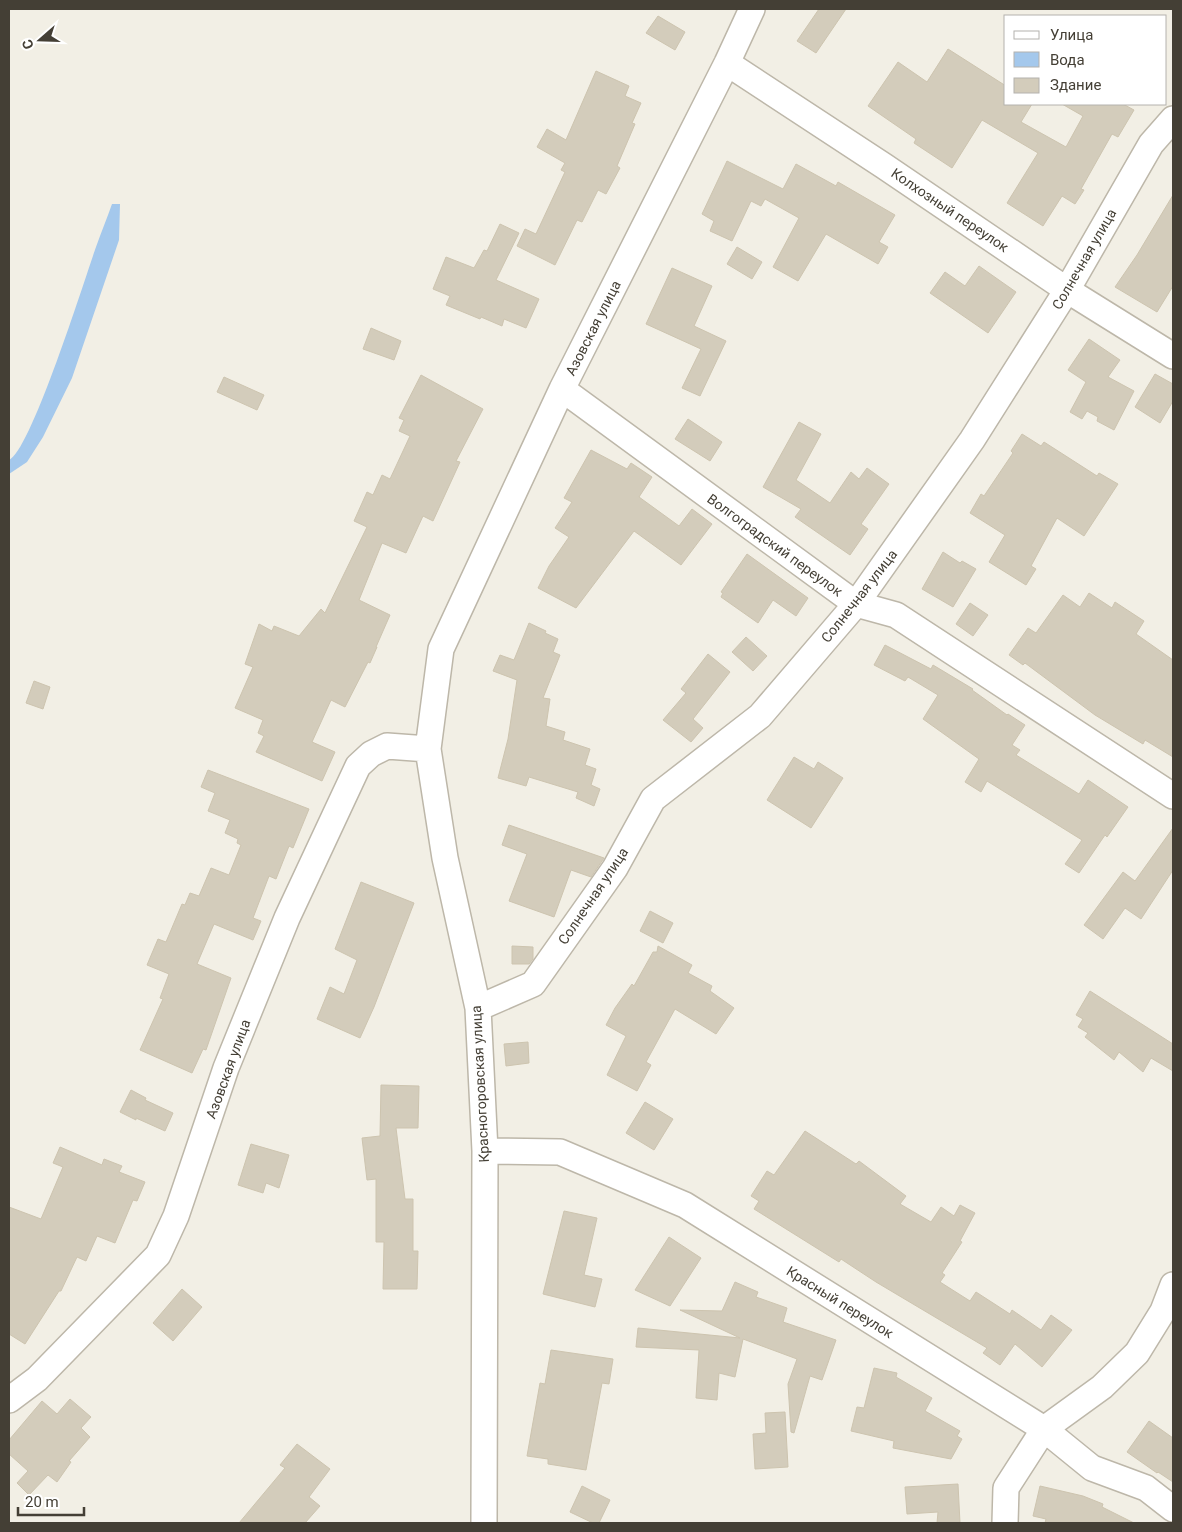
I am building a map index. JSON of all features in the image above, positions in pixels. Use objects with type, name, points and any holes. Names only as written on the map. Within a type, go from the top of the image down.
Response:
[{"type":"street","name":"Азовская улица","points":[[441,650],[562,389],[727,63],[752,9]]},
{"type":"street","name":"Колхозный переулок","points":[[727,63],[884,166],[1067,290],[1173,356]]},
{"type":"street","name":"Солнечная улица","points":[[478,1008],[533,984],[615,868],[653,799],[760,716],[856,604],[972,440],[1067,290],[1151,144],[1173,119]]},
{"type":"street","name":"Волгоградский переулок","points":[[562,389],[856,604],[896,615],[1173,796]]},
{"type":"street","name":"Красногоровская улица","points":[[441,650],[428,749],[445,858],[478,1008],[485,1151],[484,1523]]},
{"type":"street","name":"Азовская улица","points":[[9,1400],[37,1379],[158,1255],[176,1216],[226,1068],[283,927],[358,766],[372,754],[387,746],[428,749]]},
{"type":"street","name":"Красный переулок","points":[[485,1151],[560,1152],[684,1205],[1044,1428],[1092,1468],[1146,1488],[1173,1510]]},
{"type":"street","points":[[1005,1523],[1006,1488],[1044,1428],[1102,1387],[1137,1353],[1163,1311],[1173,1285]]},
{"type":"water","points":[[112,204],[120,204],[119,240],[72,378],[43,437],[27,462],[9,474],[9,460],[19,450],[43,397]]},
{"type":"building","points":[[819,9],[846,9],[816,53],[797,41]]},
{"type":"building","points":[[658,16],[685,32],[675,50],[646,33]]},
{"type":"building","points":[[948,49],[1004,85],[1004,105],[1031,105],[1021,122],[1066,147],[1083,116],[1064,105],[1125,105],[1134,110],[1118,137],[1112,134],[1081,189],[1084,190],[1075,204],[1062,196],[1043,226],[1007,203],[1038,153],[982,120],[952,168],[914,143],[916,139],[868,106],[898,62],[927,82]]},
{"type":"building","points":[[596,71],[629,86],[625,96],[641,103],[632,123],[635,124],[617,166],[620,168],[606,194],[598,190],[582,222],[577,220],[555,265],[517,246],[525,229],[536,234],[565,172],[561,170],[565,163],[537,147],[547,129],[566,140]]},
{"type":"building","points":[[727,161],[783,189],[796,164],[836,186],[838,182],[895,215],[879,242],[888,247],[878,264],[826,234],[798,281],[773,267],[799,218],[765,199],[761,206],[751,201],[732,241],[710,231],[714,221],[702,214]]},
{"type":"building","points":[[1173,195],[1173,286],[1157,312],[1115,287],[1137,255]]},
{"type":"building","points":[[500,224],[519,233],[496,280],[539,299],[526,328],[504,319],[502,326],[446,305],[450,296],[433,289],[446,257],[474,268],[484,250],[487,251]]},
{"type":"building","points":[[737,247],[762,262],[752,279],[727,264]]},
{"type":"building","points":[[979,266],[1016,292],[988,333],[930,293],[945,272],[965,286]]},
{"type":"building","points":[[672,268],[712,286],[694,326],[726,341],[700,396],[682,388],[701,349],[646,324]]},
{"type":"building","points":[[371,328],[401,341],[394,360],[363,349]]},
{"type":"building","points":[[1089,339],[1120,360],[1108,377],[1134,391],[1114,430],[1097,421],[1098,417],[1087,411],[1082,419],[1070,412],[1086,382],[1068,370]]},
{"type":"building","points":[[1155,374],[1173,384],[1173,401],[1160,423],[1135,407]]},
{"type":"building","points":[[421,375],[483,409],[456,461],[460,462],[433,521],[423,516],[406,553],[382,543],[359,600],[390,615],[370,663],[368,662],[345,707],[331,700],[312,742],[335,752],[322,781],[256,752],[264,736],[258,733],[263,720],[235,708],[253,667],[245,664],[259,624],[272,631],[274,626],[299,636],[321,609],[325,613],[367,527],[354,521],[367,492],[373,495],[382,475],[390,479],[410,436],[399,431],[404,420],[399,418]]},
{"type":"building","points":[[224,377],[264,395],[257,410],[217,392]]},
{"type":"building","points":[[688,419],[722,442],[710,461],[675,439]]},
{"type":"building","points":[[799,422],[821,434],[796,480],[830,503],[851,472],[859,479],[867,468],[889,484],[861,524],[868,529],[850,555],[795,517],[801,509],[763,487]]},
{"type":"building","points":[[1022,434],[1041,446],[1044,442],[1097,476],[1099,473],[1118,484],[1084,536],[1057,518],[1031,566],[1036,569],[1026,585],[989,562],[1005,535],[970,513],[981,494],[984,496],[1013,453],[1011,451]]},
{"type":"building","points":[[591,450],[627,469],[631,463],[652,477],[639,497],[679,526],[692,509],[712,524],[681,565],[634,531],[576,608],[538,588],[549,566],[569,537],[555,528],[572,502],[564,498]]},
{"type":"building","points":[[943,552],[960,563],[962,561],[976,569],[953,607],[922,589]]},
{"type":"building","points":[[747,554],[808,598],[796,616],[773,600],[758,623],[721,597],[723,593],[721,592]]},
{"type":"building","points":[[1089,593],[1112,608],[1115,602],[1144,621],[1136,634],[1173,660],[1173,757],[1145,740],[1143,744],[1095,715],[1025,663],[1023,665],[1009,655],[1028,628],[1036,633],[1063,595],[1080,607]]},
{"type":"building","points":[[970,603],[988,615],[973,636],[956,624]]},
{"type":"building","points":[[529,623],[558,639],[553,652],[560,655],[543,698],[550,699],[546,726],[565,732],[563,740],[590,749],[585,765],[596,769],[591,785],[600,789],[594,806],[576,798],[578,792],[529,777],[526,786],[498,778],[508,739],[517,680],[493,671],[500,655],[514,660]]},
{"type":"building","points":[[746,637],[767,656],[753,671],[732,652]]},
{"type":"building","points":[[885,645],[931,669],[933,665],[973,689],[1007,715],[1025,725],[1012,745],[1020,750],[1016,755],[1079,794],[1088,780],[1128,807],[1107,837],[1105,835],[1079,873],[1065,864],[1082,840],[987,781],[981,792],[965,782],[979,759],[923,719],[938,695],[908,677],[905,681],[874,665]]},
{"type":"building","points":[[708,654],[730,672],[693,719],[703,728],[691,742],[663,720],[686,693],[681,689]]},
{"type":"building","points":[[34,681],[50,687],[43,709],[26,703]]},
{"type":"building","points":[[794,757],[814,769],[818,762],[843,778],[811,828],[767,800]]},
{"type":"building","points":[[208,770],[309,809],[293,848],[289,846],[276,879],[269,876],[253,918],[261,921],[253,940],[214,924],[197,964],[231,978],[206,1050],[203,1049],[192,1073],[140,1050],[163,999],[160,998],[169,974],[147,965],[158,939],[166,942],[182,904],[185,905],[190,893],[199,896],[211,868],[229,875],[241,845],[237,843],[238,839],[225,833],[230,820],[208,811],[215,793],[201,787]]},
{"type":"building","points":[[509,825],[604,858],[591,877],[571,870],[554,917],[509,901],[527,854],[502,845]]},
{"type":"building","points":[[1173,828],[1173,870],[1141,919],[1125,908],[1103,939],[1084,925],[1123,872],[1135,881]]},
{"type":"building","points":[[361,882],[414,903],[360,1038],[317,1019],[330,987],[344,994],[357,960],[335,949]]},
{"type":"building","points":[[650,911],[673,923],[663,943],[640,931]]},
{"type":"building","points":[[512,946],[533,947],[533,959],[529,964],[512,964]]},
{"type":"building","points":[[658,946],[692,965],[688,973],[712,986],[710,991],[734,1008],[716,1034],[675,1009],[646,1062],[651,1065],[637,1091],[607,1075],[626,1036],[606,1025],[615,1008],[632,984],[634,986],[653,952],[657,952]]},
{"type":"building","points":[[1090,991],[1173,1044],[1173,1071],[1151,1058],[1143,1072],[1119,1052],[1114,1060],[1085,1037],[1088,1033],[1078,1027],[1083,1019],[1076,1015]]},
{"type":"building","points":[[528,1042],[529,1063],[506,1066],[504,1044]]},
{"type":"building","points":[[381,1085],[419,1086],[418,1128],[396,1128],[405,1199],[413,1199],[413,1251],[418,1251],[417,1289],[383,1289],[384,1242],[376,1242],[376,1179],[367,1180],[362,1138],[380,1136]]},
{"type":"building","points":[[131,1090],[146,1098],[145,1100],[173,1113],[165,1131],[120,1112]]},
{"type":"building","points":[[645,1102],[673,1119],[654,1150],[626,1133]]},
{"type":"building","points":[[805,1131],[856,1164],[859,1161],[906,1196],[900,1204],[931,1222],[941,1207],[954,1216],[960,1205],[975,1213],[960,1241],[962,1242],[942,1273],[945,1275],[940,1282],[970,1301],[976,1292],[1010,1314],[1012,1310],[1041,1330],[1051,1315],[1072,1330],[1042,1367],[1015,1344],[1000,1365],[983,1353],[987,1348],[841,1259],[839,1262],[754,1209],[759,1201],[751,1196],[767,1171],[774,1175]]},
{"type":"building","points":[[251,1144],[289,1155],[279,1188],[266,1183],[263,1193],[238,1185]]},
{"type":"building","points":[[60,1147],[102,1165],[104,1159],[122,1166],[119,1172],[145,1182],[137,1201],[133,1200],[115,1243],[97,1236],[86,1261],[77,1257],[61,1291],[59,1291],[25,1344],[9,1334],[9,1207],[41,1219],[63,1167],[53,1163]]},
{"type":"building","points":[[564,1211],[597,1218],[584,1275],[602,1279],[595,1307],[543,1294]]},
{"type":"building","points":[[669,1237],[701,1258],[670,1306],[635,1290]]},
{"type":"building","points":[[735,1282],[758,1292],[756,1297],[787,1308],[783,1322],[836,1340],[822,1380],[810,1376],[794,1433],[791,1432],[788,1384],[797,1359],[743,1339],[735,1377],[719,1373],[717,1400],[696,1398],[699,1350],[636,1347],[638,1328],[740,1338],[680,1310],[722,1311]]},
{"type":"building","points":[[182,1289],[202,1307],[173,1341],[153,1323]]},
{"type":"building","points":[[551,1350],[613,1359],[609,1384],[602,1383],[586,1470],[548,1464],[548,1459],[527,1456],[540,1383],[545,1384]]},
{"type":"building","points":[[874,1368],[897,1373],[896,1377],[932,1398],[925,1411],[960,1431],[957,1436],[962,1439],[951,1459],[893,1448],[894,1441],[851,1431],[857,1407],[864,1408]]},
{"type":"building","points":[[70,1399],[91,1417],[81,1428],[90,1437],[69,1461],[71,1462],[57,1482],[48,1475],[29,1495],[17,1483],[28,1471],[9,1454],[9,1440],[42,1401],[57,1414]]},
{"type":"building","points":[[785,1412],[788,1467],[755,1469],[753,1434],[766,1433],[765,1413]]},
{"type":"building","points":[[1149,1421],[1173,1438],[1173,1482],[1127,1452]]},
{"type":"building","points":[[297,1444],[330,1469],[309,1497],[320,1506],[305,1523],[239,1523],[285,1468],[280,1465]]},
{"type":"building","points":[[958,1484],[960,1523],[937,1523],[938,1512],[907,1514],[905,1487]]},
{"type":"building","points":[[582,1486],[610,1500],[599,1523],[593,1523],[570,1512]]},
{"type":"building","points":[[1040,1486],[1083,1496],[1103,1504],[1102,1507],[1134,1523],[1045,1523],[1046,1519],[1033,1516]]}]
